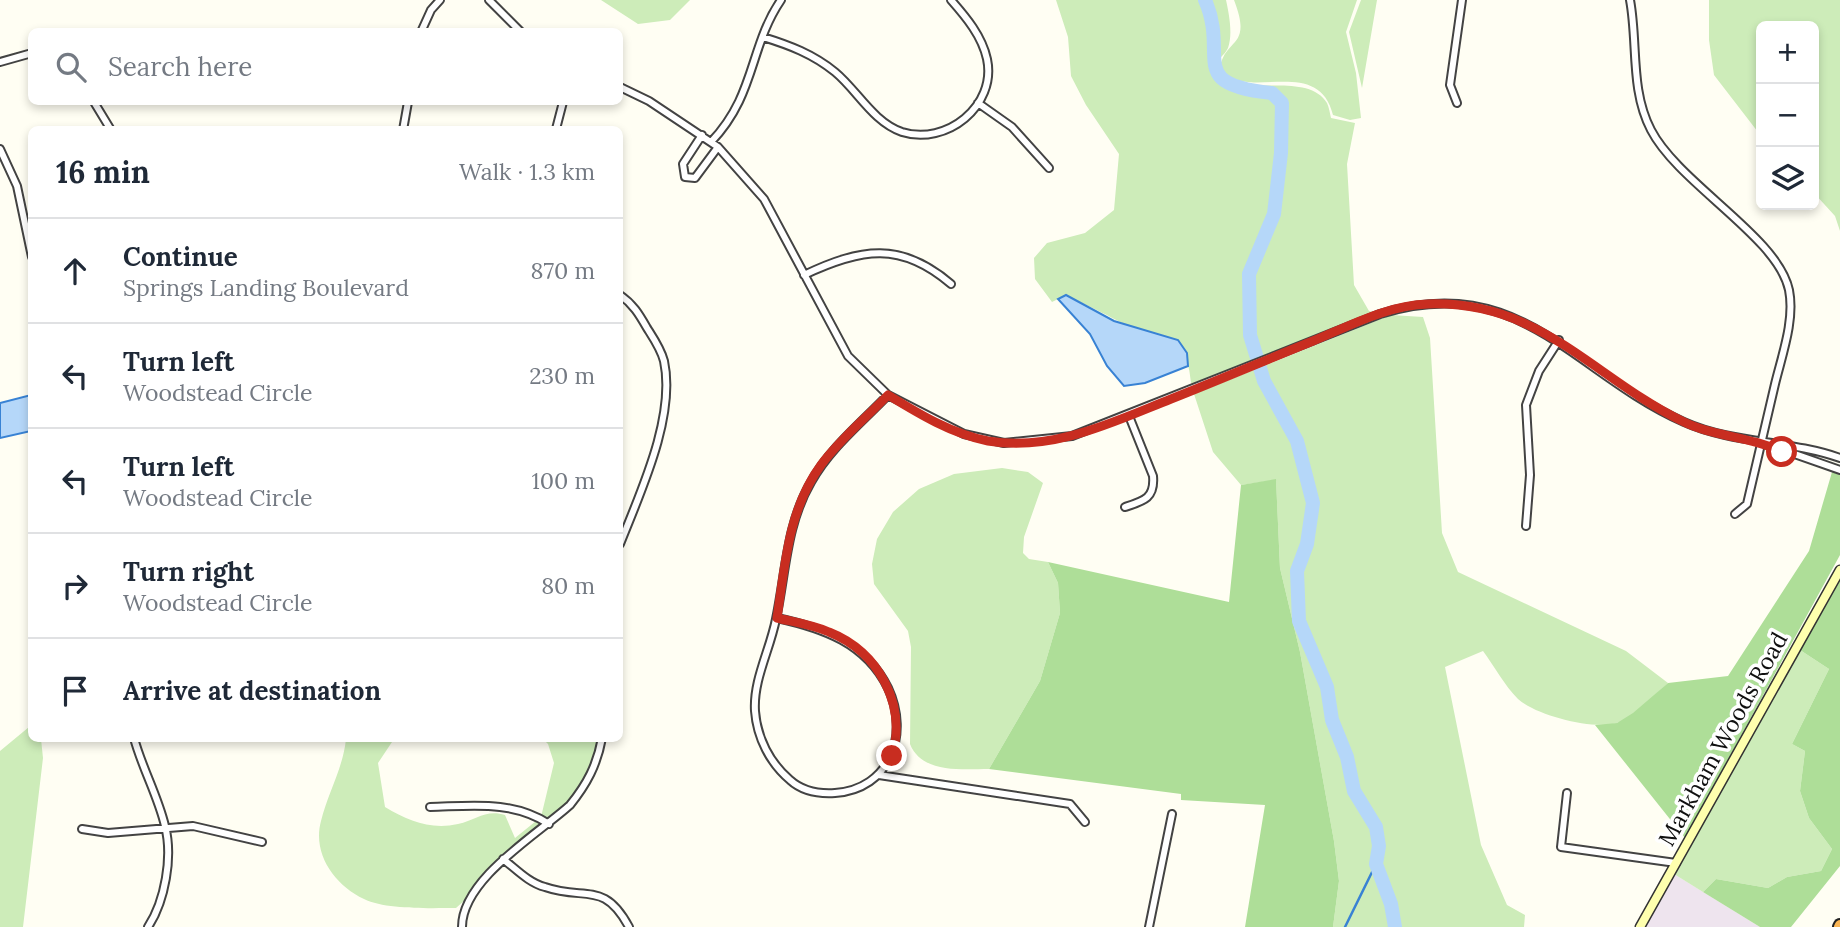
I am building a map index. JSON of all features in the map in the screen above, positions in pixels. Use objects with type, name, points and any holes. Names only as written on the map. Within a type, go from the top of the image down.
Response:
[{"type":"main road","name":"Markham Woods Road","points":[[1640,927],[1840,570]]},
{"type":"street","points":[[423,28],[431,9],[440,0]]},
{"type":"street","points":[[489,0],[517,28]]},
{"type":"street","points":[[710,142],[724,128],[741,99],[768,21],[781,0]]},
{"type":"street","points":[[763,37],[821,61],[885,123],[901,131],[922,135],[942,132],[958,125],[978,103],[988,75],[987,60],[976,33],[951,0]]},
{"type":"street","points":[[1457,103],[1450,85],[1462,0]]},
{"type":"street","points":[[1630,0],[1637,86],[1642,111],[1653,133],[1667,154],[1775,260],[1785,276],[1791,307],[1788,327],[1747,503],[1735,514]]},
{"type":"street","points":[[0,62],[28,54]]},
{"type":"street","points":[[623,88],[649,101],[718,147],[764,199],[848,356],[888,395],[964,435],[1004,443],[1072,436],[1129,416],[1380,314],[1427,304],[1490,309],[1534,326],[1559,340],[1621,384],[1685,422],[1761,442],[1840,470]]},
{"type":"street","points":[[978,103],[1012,127],[1049,168]]},
{"type":"street","points":[[96,105],[109,126]]},
{"type":"street","points":[[404,126],[407,105]]},
{"type":"street","points":[[557,126],[562,105]]},
{"type":"street","points":[[702,135],[683,164],[685,177],[695,178],[718,147]]},
{"type":"street","points":[[0,149],[17,186],[28,238]]},
{"type":"street","points":[[804,275],[851,256],[887,254],[921,261],[950,284]]},
{"type":"street","points":[[623,297],[634,305],[660,349],[666,374],[663,419],[642,490],[623,537]]},
{"type":"street","points":[[1526,526],[1530,475],[1526,405],[1539,371],[1559,340]]},
{"type":"street","points":[[777,618],[831,632],[848,642],[864,656],[885,682],[898,715],[899,729],[892,756],[879,775],[864,786],[846,792],[815,792],[792,782],[770,758],[758,730],[755,698],[777,618],[792,525],[798,507],[821,465],[888,395]]},
{"type":"street","points":[[1125,507],[1151,496],[1154,486],[1153,476],[1129,416]]},
{"type":"street","points":[[1761,442],[1818,450],[1840,458]]},
{"type":"street","points":[[135,742],[166,827],[165,874],[157,909],[148,927]]},
{"type":"street","points":[[462,927],[474,893],[503,859],[549,824],[582,790],[593,771],[601,742]]},
{"type":"street","points":[[879,775],[1070,804],[1085,822]]},
{"type":"street","points":[[1567,793],[1561,847],[1676,863]]},
{"type":"street","points":[[430,807],[514,808],[534,814],[549,824]]},
{"type":"street","points":[[1150,926],[1172,814]]},
{"type":"street","points":[[82,829],[108,833],[166,827],[211,828],[262,842]]},
{"type":"street","points":[[503,859],[544,887],[606,897],[617,907],[629,927]]},
{"type":"shaded area","points":[[1674,874],[1760,927],[1644,927]]},
{"type":"green space","points":[[601,0],[690,0],[670,20],[638,24]]},
{"type":"green space","points":[[1056,0],[1226,0],[1230,37],[1228,48],[1218,61],[1217,67],[1226,80],[1253,86],[1303,88],[1317,93],[1327,103],[1331,118],[1355,123],[1347,164],[1354,285],[1369,311],[1373,312],[1192,386],[1188,366],[1152,339],[1066,295],[1052,302],[1035,279],[1034,258],[1047,243],[1085,233],[1114,210],[1119,154],[1086,105],[1071,76],[1068,37]]},
{"type":"green space","points":[[1234,0],[1357,0],[1346,32],[1356,73],[1361,118],[1350,120],[1333,115],[1325,97],[1312,87],[1297,82],[1245,82],[1231,78],[1220,68],[1241,27]]},
{"type":"green space","points":[[1361,0],[1377,0],[1362,88],[1349,32]]},
{"type":"green space","points":[[1709,0],[1840,0],[1840,231],[1835,216],[1819,198],[1819,21],[1756,21],[1756,130],[1714,75],[1709,40]]},
{"type":"green space","points":[[1391,315],[1423,317],[1430,338],[1442,533],[1458,572],[1626,651],[1668,683],[1638,711],[1624,720],[1607,725],[1594,725],[1551,716],[1518,699],[1483,651],[1445,667],[1481,845],[1507,905],[1525,915],[1524,927],[1333,927],[1339,881],[1334,841],[1300,652],[1280,568],[1276,480],[1241,485],[1213,452],[1194,394]]},
{"type":"green space","points":[[1002,468],[1028,472],[1043,483],[1024,537],[1023,553],[1029,559],[1048,562],[1058,583],[1060,613],[1040,681],[989,769],[944,768],[924,761],[910,744],[911,647],[908,631],[874,584],[872,564],[877,539],[893,512],[919,489],[954,474]]},
{"type":"green space","points":[[1832,472],[1840,475],[1840,555],[1685,838],[1595,725],[1617,723],[1668,683],[1728,676],[1809,551]]},
{"type":"green space","points":[[1276,479],[1280,568],[1300,652],[1334,841],[1339,881],[1333,927],[1245,927],[1265,805],[1181,800],[1181,794],[989,769],[1040,681],[1060,613],[1058,583],[1048,562],[1229,602],[1241,485]]},
{"type":"green space","points":[[1840,578],[1840,866],[1791,927],[1760,927],[1703,892],[1716,879],[1768,888],[1787,877],[1821,871],[1832,849],[1809,818],[1800,791],[1805,751],[1792,744],[1829,669],[1800,650]]},
{"type":"green space","points":[[1800,650],[1829,669],[1792,744],[1805,751],[1800,791],[1809,818],[1832,849],[1821,871],[1787,877],[1768,888],[1716,879],[1703,892],[1674,874]]},
{"type":"green space","points":[[28,728],[28,742],[41,742],[43,758],[23,927],[0,927],[0,751]]},
{"type":"green space","points":[[345,742],[392,742],[378,763],[385,807],[411,820],[438,826],[458,824],[492,813],[505,815],[515,838],[541,817],[554,763],[546,742],[602,742],[580,797],[456,908],[396,907],[373,903],[353,893],[335,877],[323,856],[319,833]]},
{"type":"water","points":[[1066,295],[1114,321],[1178,340],[1187,353],[1188,366],[1145,383],[1124,386],[1107,366],[1090,334],[1058,299]]},
{"type":"water","points":[[28,396],[28,432],[0,438],[0,403]]},
{"type":"waterway","points":[[1205,0],[1211,20],[1215,64],[1219,75],[1228,83],[1245,89],[1272,93],[1282,103],[1281,153],[1274,214],[1249,274],[1250,335],[1264,381],[1297,441],[1313,503],[1307,544],[1297,571],[1299,621],[1327,687],[1332,720],[1347,757],[1354,791],[1376,827],[1379,846],[1376,864],[1391,904],[1395,927]]},
{"type":"waterway","points":[[1345,927],[1376,864]]},
{"type":"route","points":[[892,756],[899,729],[898,715],[885,682],[876,669],[848,642],[831,632],[777,618],[792,525],[798,507],[821,465],[888,395],[911,410],[964,435],[1004,443],[1048,441],[1072,436],[1129,416],[1380,314],[1427,304],[1465,305],[1490,309],[1534,326],[1559,340],[1621,384],[1685,422],[1706,430],[1761,442],[1782,452]]}]
